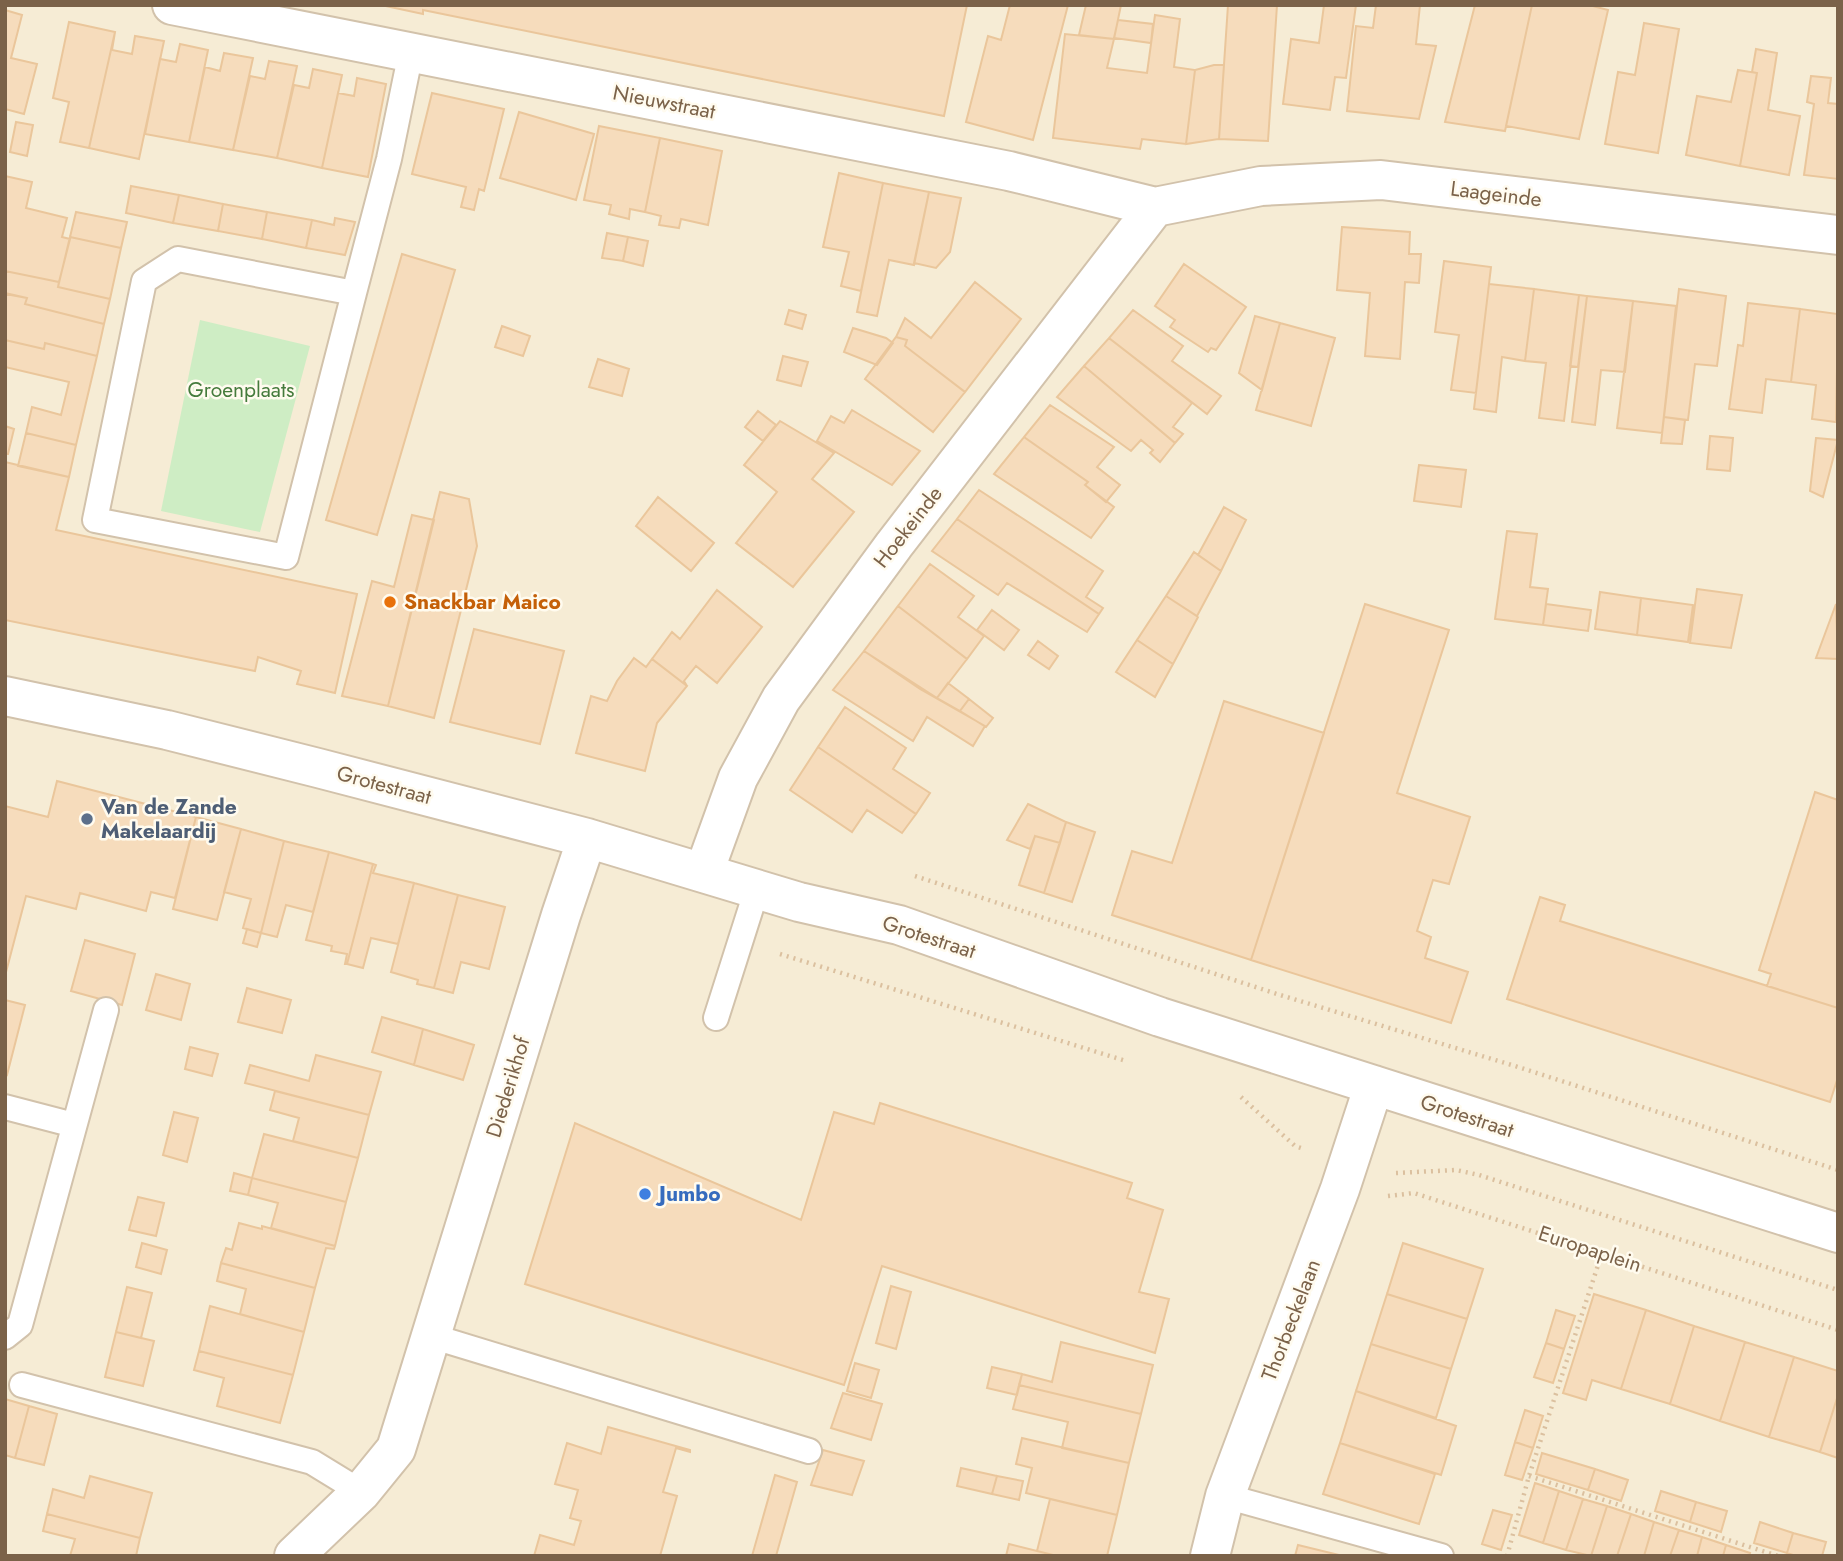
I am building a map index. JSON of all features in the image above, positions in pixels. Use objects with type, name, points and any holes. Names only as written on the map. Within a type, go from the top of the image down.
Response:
[{"type":"street","name":"Nieuwstraat","points":[[172,5],[1009,171],[1155,207]]},
{"type":"street","name":"Laageinde","points":[[1155,207],[1261,186],[1381,180],[1838,235]]},
{"type":"street","name":"Hoekeinde","points":[[705,872],[737,778],[781,699],[894,545],[1155,207]]},
{"type":"street","name":"Grotestraat","points":[[5,696],[192,737],[587,838],[757,890],[899,925],[1111,1001],[1838,1233]]},
{"type":"street","name":"Diederikhof","points":[[295,1556],[360,1492],[396,1450],[556,928],[587,838]]},
{"type":"street","name":"Thorbeckelaan","points":[[1210,1556],[1225,1496],[1344,1176],[1374,1085]]},
{"type":"lane","points":[[354,293],[178,259],[144,281],[95,520],[286,557],[389,159],[411,52]]},
{"type":"lane","points":[[716,1018],[757,890]]},
{"type":"lane","points":[[5,1337],[20,1325],[106,1010]]},
{"type":"lane","points":[[5,1107],[74,1125]]},
{"type":"lane","points":[[431,1336],[810,1451]]},
{"type":"lane","points":[[22,1385],[312,1462],[360,1492]]},
{"type":"lane","points":[[1225,1496],[1441,1556]]},
{"type":"path","points":[[907,875],[920,876],[1277,994],[1515,1066],[1838,1170]]},
{"type":"path","points":[[741,940],[1132,1063]]},
{"type":"path","points":[[1229,1093],[1241,1096],[1295,1146],[1344,1176],[1456,1170],[1479,1175],[1838,1290]]},
{"type":"path","name":"Europaplein","points":[[1344,1176],[1369,1199],[1414,1193],[1838,1330]]},
{"type":"path","points":[[1507,1556],[1529,1476],[1602,1253]]},
{"type":"path","points":[[1529,1476],[1778,1556]]},
{"type":"path","points":[[1756,1556],[1758,1549]]},
{"type":"shaded area","points":[[5,5],[1838,5],[1838,1556],[5,1556]]},
{"type":"green space","name":"Groenplaats","points":[[200,320],[310,346],[260,532],[161,511]]},
{"type":"building","points":[[381,5],[967,5],[944,116],[423,10],[423,14]]},
{"type":"building","points":[[1010,5],[1068,5],[1033,140],[966,122],[988,36],[1001,40]]},
{"type":"building","points":[[1086,5],[1121,5],[1114,39],[1079,35]]},
{"type":"building","points":[[1228,5],[1277,5],[1268,141],[1219,139]]},
{"type":"building","points":[[1324,5],[1356,5],[1346,78],[1335,77],[1330,110],[1283,104],[1291,39],[1319,43]]},
{"type":"building","points":[[1376,5],[1420,5],[1416,44],[1436,46],[1419,119],[1347,111],[1356,26],[1373,28]]},
{"type":"building","points":[[1475,5],[1532,5],[1505,131],[1445,122]]},
{"type":"building","points":[[1532,5],[1589,5],[1608,10],[1579,139],[1506,126]]},
{"type":"building","points":[[5,10],[22,15],[11,58],[37,64],[24,114],[5,109]]},
{"type":"building","points":[[1155,15],[1180,19],[1174,67],[1195,70],[1186,144],[1142,139],[1140,149],[1053,138],[1065,34],[1114,39],[1107,68],[1147,73]]},
{"type":"building","points":[[1118,20],[1153,24],[1151,43],[1114,38]]},
{"type":"building","points":[[69,22],[115,32],[89,148],[60,142],[69,102],[53,98]]},
{"type":"building","points":[[1644,23],[1679,29],[1658,153],[1605,144],[1618,72],[1635,75]]},
{"type":"building","points":[[115,32],[112,50],[132,54],[135,36],[164,41],[139,159],[89,148]]},
{"type":"building","points":[[180,44],[208,50],[189,142],[145,134],[160,59],[176,62]]},
{"type":"building","points":[[1756,49],[1777,53],[1768,110],[1800,116],[1789,175],[1740,166],[1757,73],[1752,72]]},
{"type":"building","points":[[224,53],[253,58],[233,150],[189,142],[205,67],[220,71]]},
{"type":"building","points":[[269,61],[297,66],[277,158],[233,150],[250,76],[265,79]]},
{"type":"building","points":[[1224,65],[1219,139],[1186,144],[1195,70]]},
{"type":"building","points":[[313,69],[342,75],[322,168],[277,158],[294,85],[309,88]]},
{"type":"building","points":[[1738,70],[1757,73],[1740,166],[1686,155],[1697,96],[1731,102]]},
{"type":"building","points":[[1811,76],[1831,78],[1828,103],[1838,104],[1838,179],[1804,175],[1814,104],[1807,102]]},
{"type":"building","points":[[357,78],[386,84],[368,177],[322,168],[338,93],[354,96]]},
{"type":"building","points":[[432,93],[504,109],[484,191],[479,189],[474,210],[461,207],[466,187],[412,174]]},
{"type":"building","points":[[519,112],[594,134],[576,200],[500,178]]},
{"type":"building","points":[[16,122],[33,125],[27,156],[10,152]]},
{"type":"building","points":[[599,126],[660,138],[645,212],[630,209],[629,219],[609,214],[611,205],[584,200]]},
{"type":"building","points":[[660,138],[722,151],[708,225],[681,219],[679,228],[659,225],[661,216],[645,212]]},
{"type":"building","points":[[839,173],[883,183],[861,291],[841,286],[849,252],[823,247]]},
{"type":"building","points":[[5,176],[32,182],[26,208],[67,218],[62,237],[70,239],[59,282],[5,271]]},
{"type":"building","points":[[883,183],[929,192],[914,265],[889,260],[877,316],[857,312]]},
{"type":"building","points":[[131,186],[179,195],[173,223],[126,213]]},
{"type":"building","points":[[929,192],[961,198],[950,252],[936,268],[914,263]]},
{"type":"building","points":[[179,195],[223,204],[218,231],[173,223]]},
{"type":"building","points":[[223,204],[267,212],[262,239],[218,231]]},
{"type":"building","points":[[76,212],[127,222],[121,248],[70,237]]},
{"type":"building","points":[[267,212],[312,220],[306,248],[262,239]]},
{"type":"building","points":[[335,218],[355,222],[345,255],[306,248],[312,220],[334,225]]},
{"type":"building","points":[[1342,227],[1410,232],[1409,254],[1421,254],[1419,283],[1405,282],[1400,359],[1365,356],[1370,293],[1337,290]]},
{"type":"building","points":[[607,233],[628,237],[623,261],[602,258]]},
{"type":"building","points":[[70,237],[121,248],[110,299],[58,287]]},
{"type":"building","points":[[628,237],[648,241],[643,266],[623,261]]},
{"type":"building","points":[[402,254],[455,270],[377,535],[326,520]]},
{"type":"building","points":[[1444,261],[1491,267],[1476,393],[1451,390],[1459,335],[1435,332]]},
{"type":"building","points":[[1184,264],[1246,307],[1216,350],[1211,348],[1208,352],[1170,327],[1175,320],[1155,306]]},
{"type":"building","points":[[5,271],[59,282],[58,287],[110,299],[104,324],[25,304],[27,298],[5,294]]},
{"type":"building","points":[[975,282],[1021,319],[965,392],[905,346],[907,340],[896,337],[905,318],[931,338]]},
{"type":"building","points":[[1489,284],[1534,289],[1525,361],[1502,357],[1496,412],[1474,409]]},
{"type":"building","points":[[1534,289],[1579,295],[1564,421],[1539,418],[1546,363],[1525,361]]},
{"type":"building","points":[[1679,289],[1726,296],[1717,366],[1695,364],[1688,420],[1664,417]]},
{"type":"building","points":[[5,293],[27,298],[25,304],[104,324],[97,356],[45,343],[44,349],[5,340]]},
{"type":"building","points":[[1579,295],[1587,296],[1578,367],[1570,366]]},
{"type":"building","points":[[1587,296],[1633,301],[1625,372],[1601,370],[1595,425],[1572,422]]},
{"type":"building","points":[[1633,301],[1676,306],[1662,433],[1617,428]]},
{"type":"building","points":[[1748,303],[1800,309],[1791,382],[1766,379],[1762,413],[1729,409],[1738,345],[1743,346]]},
{"type":"building","points":[[1800,309],[1838,314],[1836,422],[1812,419],[1816,385],[1791,382]]},
{"type":"building","points":[[789,310],[806,315],[802,329],[785,324]]},
{"type":"building","points":[[1133,310],[1183,346],[1172,361],[1221,396],[1207,414],[1109,338]]},
{"type":"building","points":[[1255,316],[1280,323],[1262,390],[1239,373]]},
{"type":"building","points":[[1280,323],[1335,338],[1311,426],[1256,410]]},
{"type":"building","points":[[502,326],[530,336],[523,356],[495,347]]},
{"type":"building","points":[[853,328],[886,338],[893,343],[877,365],[844,352]]},
{"type":"building","points":[[896,337],[907,340],[905,346],[965,392],[933,432],[865,379]]},
{"type":"building","points":[[1109,338],[1192,403],[1173,427],[1183,434],[1175,443],[1084,366]]},
{"type":"building","points":[[5,340],[44,349],[45,343],[97,356],[76,445],[26,433],[32,407],[61,415],[69,382],[5,367]]},
{"type":"building","points":[[783,356],[808,362],[801,386],[777,380]]},
{"type":"building","points":[[598,359],[629,369],[622,396],[589,387]]},
{"type":"building","points":[[1084,366],[1175,443],[1160,462],[1150,453],[1153,450],[1141,440],[1131,451],[1057,397]]},
{"type":"building","points":[[1050,405],[1114,447],[1097,467],[1120,485],[1106,502],[1085,485],[1088,482],[1024,437]]},
{"type":"building","points":[[852,410],[920,451],[892,485],[817,441],[831,416],[844,423]]},
{"type":"building","points":[[758,411],[776,425],[763,441],[745,427]]},
{"type":"building","points":[[1664,417],[1685,420],[1682,444],[1661,443]]},
{"type":"building","points":[[780,421],[834,453],[812,479],[854,512],[793,587],[736,543],[777,492],[744,465]]},
{"type":"building","points":[[5,426],[14,429],[8,454],[5,454]]},
{"type":"building","points":[[26,433],[76,445],[69,477],[18,466]]},
{"type":"building","points":[[1710,436],[1733,438],[1730,471],[1707,469]]},
{"type":"building","points":[[1024,437],[1088,482],[1085,485],[1114,507],[1091,538],[994,474]]},
{"type":"building","points":[[1816,438],[1838,440],[1823,497],[1810,491]]},
{"type":"building","points":[[5,462],[69,477],[56,530],[357,594],[335,693],[297,684],[301,671],[258,657],[255,671],[5,620]]},
{"type":"building","points":[[1419,465],[1466,470],[1461,507],[1414,501]]},
{"type":"building","points":[[979,490],[1103,571],[1086,597],[1103,608],[1099,614],[957,519]]},
{"type":"building","points":[[440,492],[469,499],[477,546],[434,718],[388,706]]},
{"type":"building","points":[[658,497],[714,543],[691,571],[636,526]]},
{"type":"building","points":[[1224,507],[1246,520],[1221,571],[1198,555]]},
{"type":"building","name":"Snackbar Maico","points":[[412,515],[434,520],[388,706],[342,696],[372,581],[394,587]]},
{"type":"building","points":[[957,519],[1099,614],[1087,632],[1007,583],[998,595],[932,551]]},
{"type":"building","points":[[1507,531],[1537,534],[1530,587],[1548,589],[1543,625],[1495,619]]},
{"type":"building","points":[[1194,552],[1221,571],[1197,616],[1166,596]]},
{"type":"building","points":[[930,564],[974,596],[958,617],[984,636],[967,659],[898,606]]},
{"type":"building","points":[[1697,589],[1742,595],[1731,648],[1690,643]]},
{"type":"building","points":[[717,590],[762,627],[717,683],[696,666],[684,681],[687,686],[652,659],[672,632],[680,639]]},
{"type":"building","points":[[1600,592],[1641,598],[1637,635],[1595,629]]},
{"type":"building","points":[[1166,596],[1198,617],[1173,664],[1137,640]]},
{"type":"building","points":[[1641,598],[1693,605],[1688,642],[1637,635]]},
{"type":"building","points":[[1365,604],[1449,630],[1397,793],[1470,817],[1449,884],[1433,880],[1417,931],[1431,937],[1425,958],[1468,972],[1451,1023],[1251,960]]},
{"type":"building","points":[[1546,604],[1591,610],[1588,631],[1543,625]]},
{"type":"building","points":[[1836,604],[1838,659],[1816,658]]},
{"type":"building","points":[[898,606],[967,659],[937,698],[864,651]]},
{"type":"building","points":[[992,610],[1019,630],[1004,650],[977,630]]},
{"type":"building","points":[[474,629],[564,651],[540,744],[450,722]]},
{"type":"building","points":[[1137,640],[1173,664],[1155,697],[1116,672]]},
{"type":"building","points":[[1038,641],[1058,656],[1049,669],[1028,655]]},
{"type":"building","points":[[864,651],[920,689],[985,726],[973,746],[927,717],[913,741],[833,690]]},
{"type":"building","points":[[634,658],[646,667],[652,659],[687,686],[657,723],[645,771],[576,753],[591,696],[607,701],[617,681]]},
{"type":"building","points":[[948,683],[969,699],[960,711],[937,698]]},
{"type":"building","points":[[969,699],[993,718],[986,727],[960,711]]},
{"type":"building","points":[[1224,701],[1324,733],[1251,960],[1112,915],[1132,851],[1172,863]]},
{"type":"building","points":[[845,707],[906,748],[893,769],[930,793],[916,814],[818,747]]},
{"type":"building","points":[[818,747],[916,814],[902,833],[867,810],[852,832],[790,790]]},
{"type":"building","points":[[57,781],[196,817],[175,898],[151,892],[146,911],[80,893],[76,909],[26,896],[5,976],[5,806],[48,817]]},
{"type":"building","points":[[1815,792],[1838,800],[1838,1008],[1767,986],[1771,974],[1759,970]]},
{"type":"building","points":[[1028,804],[1066,822],[1060,843],[1035,836],[1030,849],[1007,840]]},
{"type":"building","points":[[196,817],[241,829],[217,920],[173,909]]},
{"type":"building","points":[[1066,822],[1095,832],[1072,902],[1044,893]]},
{"type":"building","points":[[241,829],[284,841],[261,933],[243,928],[251,899],[224,892]]},
{"type":"building","points":[[1035,836],[1060,843],[1044,893],[1019,885]]},
{"type":"building","points":[[284,841],[329,852],[313,912],[286,905],[277,937],[261,933]]},
{"type":"building","points":[[329,852],[373,864],[347,964],[347,954],[331,951],[332,946],[306,940]]},
{"type":"building","points":[[373,864],[376,865],[373,873],[414,883],[398,944],[371,938],[363,968],[347,964]]},
{"type":"building","points":[[414,883],[458,895],[434,988],[417,984],[418,980],[391,972]]},
{"type":"building","points":[[458,895],[505,907],[489,969],[461,962],[453,993],[434,988]]},
{"type":"building","points":[[1540,897],[1565,905],[1560,921],[1838,1008],[1838,1077],[1830,1102],[1507,999]]},
{"type":"building","points":[[247,929],[261,933],[257,947],[243,943]]},
{"type":"building","points":[[85,940],[135,954],[122,1005],[71,991]]},
{"type":"building","points":[[156,974],[190,984],[181,1020],[146,1010]]},
{"type":"building","points":[[247,988],[291,1000],[282,1033],[238,1022]]},
{"type":"building","points":[[5,1000],[25,1005],[7,1075],[5,1074]]},
{"type":"building","points":[[382,1017],[423,1029],[414,1065],[372,1052]]},
{"type":"building","points":[[423,1029],[474,1045],[463,1080],[414,1065]]},
{"type":"building","points":[[190,1047],[218,1054],[212,1076],[185,1069]]},
{"type":"building","points":[[316,1055],[381,1072],[369,1115],[245,1083],[250,1065],[309,1081]]},
{"type":"building","points":[[275,1091],[369,1115],[358,1158],[293,1141],[299,1118],[270,1110]]},
{"type":"building","points":[[880,1103],[1132,1183],[1127,1198],[1163,1210],[1139,1292],[1169,1299],[1155,1353],[882,1266],[844,1385],[525,1284],[575,1123],[801,1220],[834,1112],[874,1124]]},
{"type":"building","points":[[174,1112],[198,1118],[187,1162],[163,1155]]},
{"type":"building","points":[[264,1134],[358,1158],[346,1202],[252,1178]]},
{"type":"building","points":[[234,1173],[252,1178],[248,1195],[230,1191]]},
{"type":"building","points":[[252,1178],[346,1202],[335,1246],[271,1228],[278,1203],[248,1195]]},
{"type":"building","points":[[138,1197],[164,1203],[156,1236],[129,1230]]},
{"type":"building","points":[[239,1223],[262,1229],[262,1226],[335,1246],[334,1249],[326,1248],[315,1288],[221,1263],[226,1248],[232,1250]]},
{"type":"building","points":[[142,1243],[167,1250],[161,1274],[136,1267]]},
{"type":"building","points":[[1403,1243],[1483,1269],[1467,1319],[1387,1294]]},
{"type":"building","points":[[221,1263],[315,1288],[304,1332],[240,1314],[246,1289],[217,1281]]},
{"type":"building","points":[[891,1286],[911,1292],[896,1349],[876,1343]]},
{"type":"building","points":[[127,1287],[152,1293],[141,1338],[116,1332]]},
{"type":"building","points":[[1387,1294],[1467,1319],[1451,1369],[1371,1344]]},
{"type":"building","points":[[1594,1294],[1646,1310],[1621,1389],[1592,1380],[1586,1400],[1563,1393]]},
{"type":"building","points":[[210,1306],[304,1332],[293,1375],[199,1351]]},
{"type":"building","points":[[1556,1310],[1575,1316],[1564,1349],[1546,1343]]},
{"type":"building","points":[[1646,1310],[1694,1326],[1670,1404],[1621,1389]]},
{"type":"building","points":[[1694,1326],[1745,1342],[1720,1421],[1670,1404]]},
{"type":"building","points":[[116,1332],[154,1341],[143,1386],[105,1377]]},
{"type":"building","points":[[1061,1342],[1153,1365],[1141,1414],[1019,1385],[1022,1374],[1052,1382]]},
{"type":"building","points":[[1745,1342],[1794,1357],[1769,1437],[1720,1421]]},
{"type":"building","points":[[1546,1343],[1564,1349],[1553,1383],[1534,1377]]},
{"type":"building","points":[[1371,1344],[1451,1369],[1436,1418],[1356,1391]]},
{"type":"building","points":[[199,1351],[293,1375],[280,1423],[217,1406],[224,1378],[194,1370]]},
{"type":"building","points":[[1794,1357],[1838,1371],[1838,1395],[1820,1452],[1769,1437]]},
{"type":"building","points":[[855,1363],[879,1370],[871,1398],[847,1391]]},
{"type":"building","points":[[992,1367],[1022,1374],[1017,1395],[987,1388]]},
{"type":"building","points":[[1019,1385],[1141,1414],[1129,1463],[1062,1448],[1068,1422],[1013,1409]]},
{"type":"building","points":[[1356,1391],[1456,1426],[1441,1475],[1340,1443]]},
{"type":"building","points":[[843,1393],[882,1404],[871,1440],[831,1428]]},
{"type":"building","points":[[1838,1395],[1838,1458],[1820,1452]]},
{"type":"building","points":[[5,1399],[29,1406],[15,1458],[5,1455]]},
{"type":"building","points":[[29,1406],[57,1414],[44,1465],[15,1458]]},
{"type":"building","points":[[1525,1410],[1543,1416],[1533,1448],[1515,1442]]},
{"type":"building","points":[[608,1427],[690,1450],[676,1448],[663,1492],[677,1496],[660,1556],[534,1556],[540,1535],[574,1545],[581,1521],[570,1518],[578,1490],[555,1484],[567,1443],[601,1454]]},
{"type":"building","points":[[1022,1438],[1129,1463],[1117,1515],[1026,1493],[1032,1468],[1016,1464]]},
{"type":"building","points":[[1515,1442],[1533,1448],[1522,1480],[1505,1475]]},
{"type":"building","points":[[1340,1443],[1435,1474],[1419,1524],[1323,1494]]},
{"type":"building","points":[[823,1450],[864,1461],[852,1495],[811,1485]]},
{"type":"building","points":[[1542,1453],[1595,1469],[1588,1490],[1536,1474]]},
{"type":"building","points":[[961,1468],[997,1476],[992,1494],[957,1486]]},
{"type":"building","points":[[1595,1469],[1628,1480],[1621,1501],[1588,1490]]},
{"type":"building","points":[[775,1475],[797,1482],[776,1556],[752,1556]]},
{"type":"building","points":[[90,1476],[152,1493],[140,1538],[47,1514],[53,1489],[84,1498]]},
{"type":"building","points":[[997,1476],[1023,1481],[1019,1500],[992,1494]]},
{"type":"building","points":[[1535,1483],[1559,1491],[1543,1543],[1519,1535]]},
{"type":"building","points":[[1559,1491],[1583,1499],[1566,1550],[1543,1543]]},
{"type":"building","points":[[1661,1491],[1696,1502],[1690,1522],[1655,1511]]},
{"type":"building","points":[[1050,1499],[1117,1515],[1107,1556],[1057,1556],[1037,1551]]},
{"type":"building","points":[[1583,1499],[1607,1506],[1591,1556],[1566,1550]]},
{"type":"building","points":[[1696,1502],[1727,1511],[1721,1532],[1690,1522]]},
{"type":"building","points":[[1607,1506],[1631,1514],[1617,1556],[1591,1556]]},
{"type":"building","points":[[1493,1510],[1512,1515],[1501,1550],[1482,1544]]},
{"type":"building","points":[[47,1514],[140,1538],[136,1556],[70,1556],[75,1539],[43,1531]]},
{"type":"building","points":[[1631,1514],[1654,1522],[1644,1556],[1617,1556]]},
{"type":"building","points":[[1654,1522],[1679,1530],[1670,1556],[1644,1556]]},
{"type":"building","points":[[1760,1522],[1793,1533],[1787,1553],[1754,1543]]},
{"type":"building","points":[[1679,1530],[1702,1537],[1697,1556],[1670,1556]]},
{"type":"building","points":[[1793,1533],[1826,1542],[1822,1556],[1796,1556],[1787,1553]]},
{"type":"building","points":[[1702,1537],[1726,1545],[1723,1556],[1697,1556]]},
{"type":"building","points":[[1009,1544],[1057,1556],[1006,1556]]},
{"type":"building","points":[[1298,1545],[1343,1556],[1295,1556]]},
{"type":"building","points":[[1726,1545],[1750,1553],[1749,1556],[1723,1556]]},
{"type":"place","name":"Snackbar Maico","points":[[390,602]]},
{"type":"place","name":"Van de Zande Makelaardij","points":[[87,819]]},
{"type":"place","name":"Jumbo","points":[[645,1194]]}]
